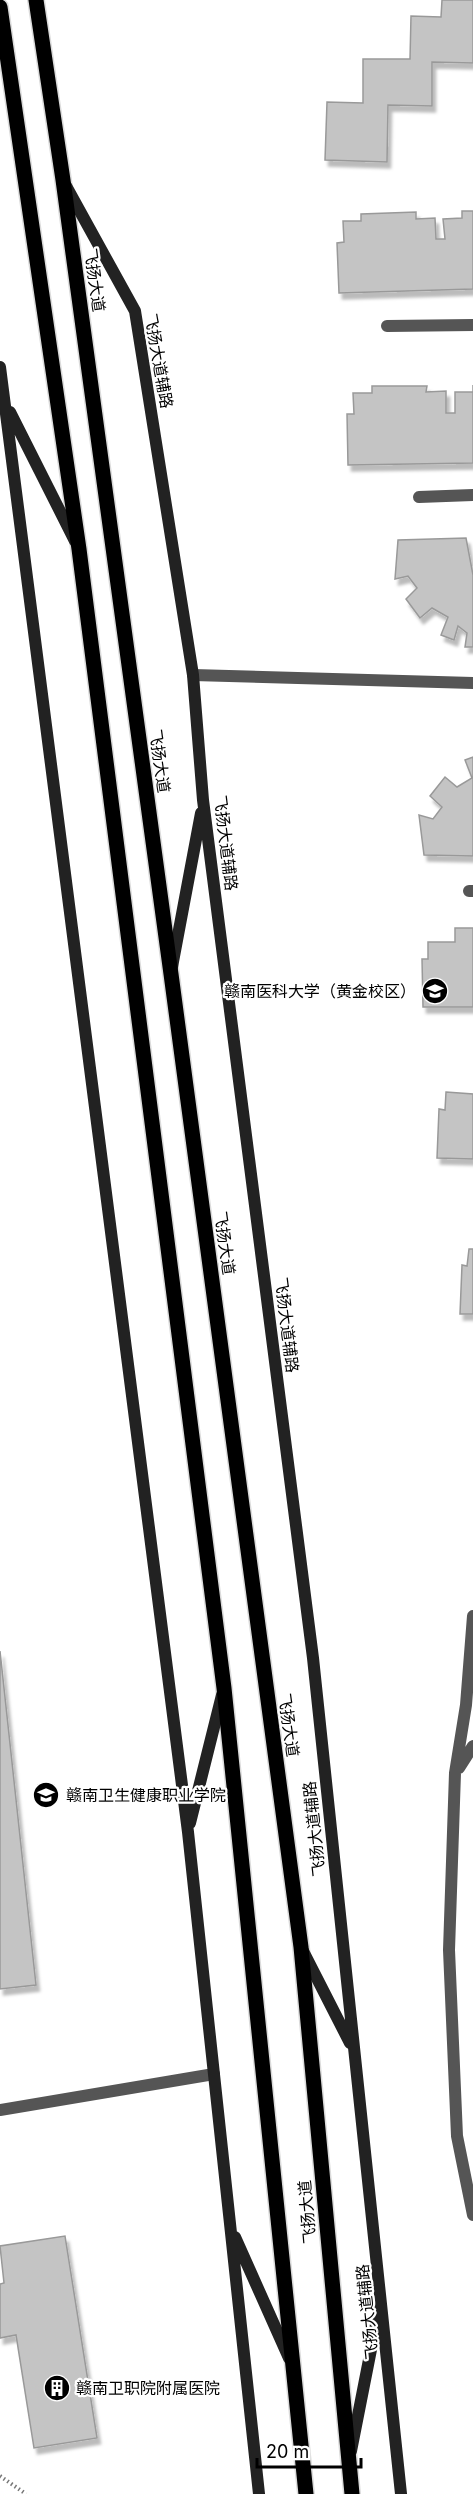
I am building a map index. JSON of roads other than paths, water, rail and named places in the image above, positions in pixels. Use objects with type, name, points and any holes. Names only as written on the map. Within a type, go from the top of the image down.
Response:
[{"type":"main road","name":"飞扬大道","points":[[36,0],[63,180],[301,1947],[352,2494]]},
{"type":"main road","name":"飞扬大道","points":[[0,7],[79,549],[224,1688],[306,2494]]},
{"type":"street","name":"飞扬大道辅路","points":[[63,180],[135,311],[193,675],[203,800],[313,1658],[353,2049],[382,2296],[401,2494]]},
{"type":"street","points":[[387,326],[473,325]]},
{"type":"street","points":[[0,367],[188,1832],[259,2494]]},
{"type":"street","points":[[6,402],[79,549]]},
{"type":"street","points":[[419,497],[473,495]]},
{"type":"street","points":[[193,675],[473,683]]},
{"type":"street","points":[[171,974],[203,800]]},
{"type":"street","points":[[473,1616],[466,1705],[455,1773],[449,1950],[457,2136],[473,2215]]},
{"type":"street","points":[[188,1832],[224,1688]]},
{"type":"street","points":[[455,1773],[473,1746]]},
{"type":"street","points":[[301,1947],[353,2049]]},
{"type":"street","points":[[0,2110],[214,2074]]},
{"type":"street","points":[[229,2225],[293,2366]]},
{"type":"street","points":[[348,2464],[382,2296]]},
{"type":"place","name":"赣南医科大学（黄金校区）","points":[[435,991]]},
{"type":"place","name":"赣南卫生健康职业学院","points":[[46,1795]]},
{"type":"place","name":"赣南卫职院附属医院","points":[[57,2388]]}]
